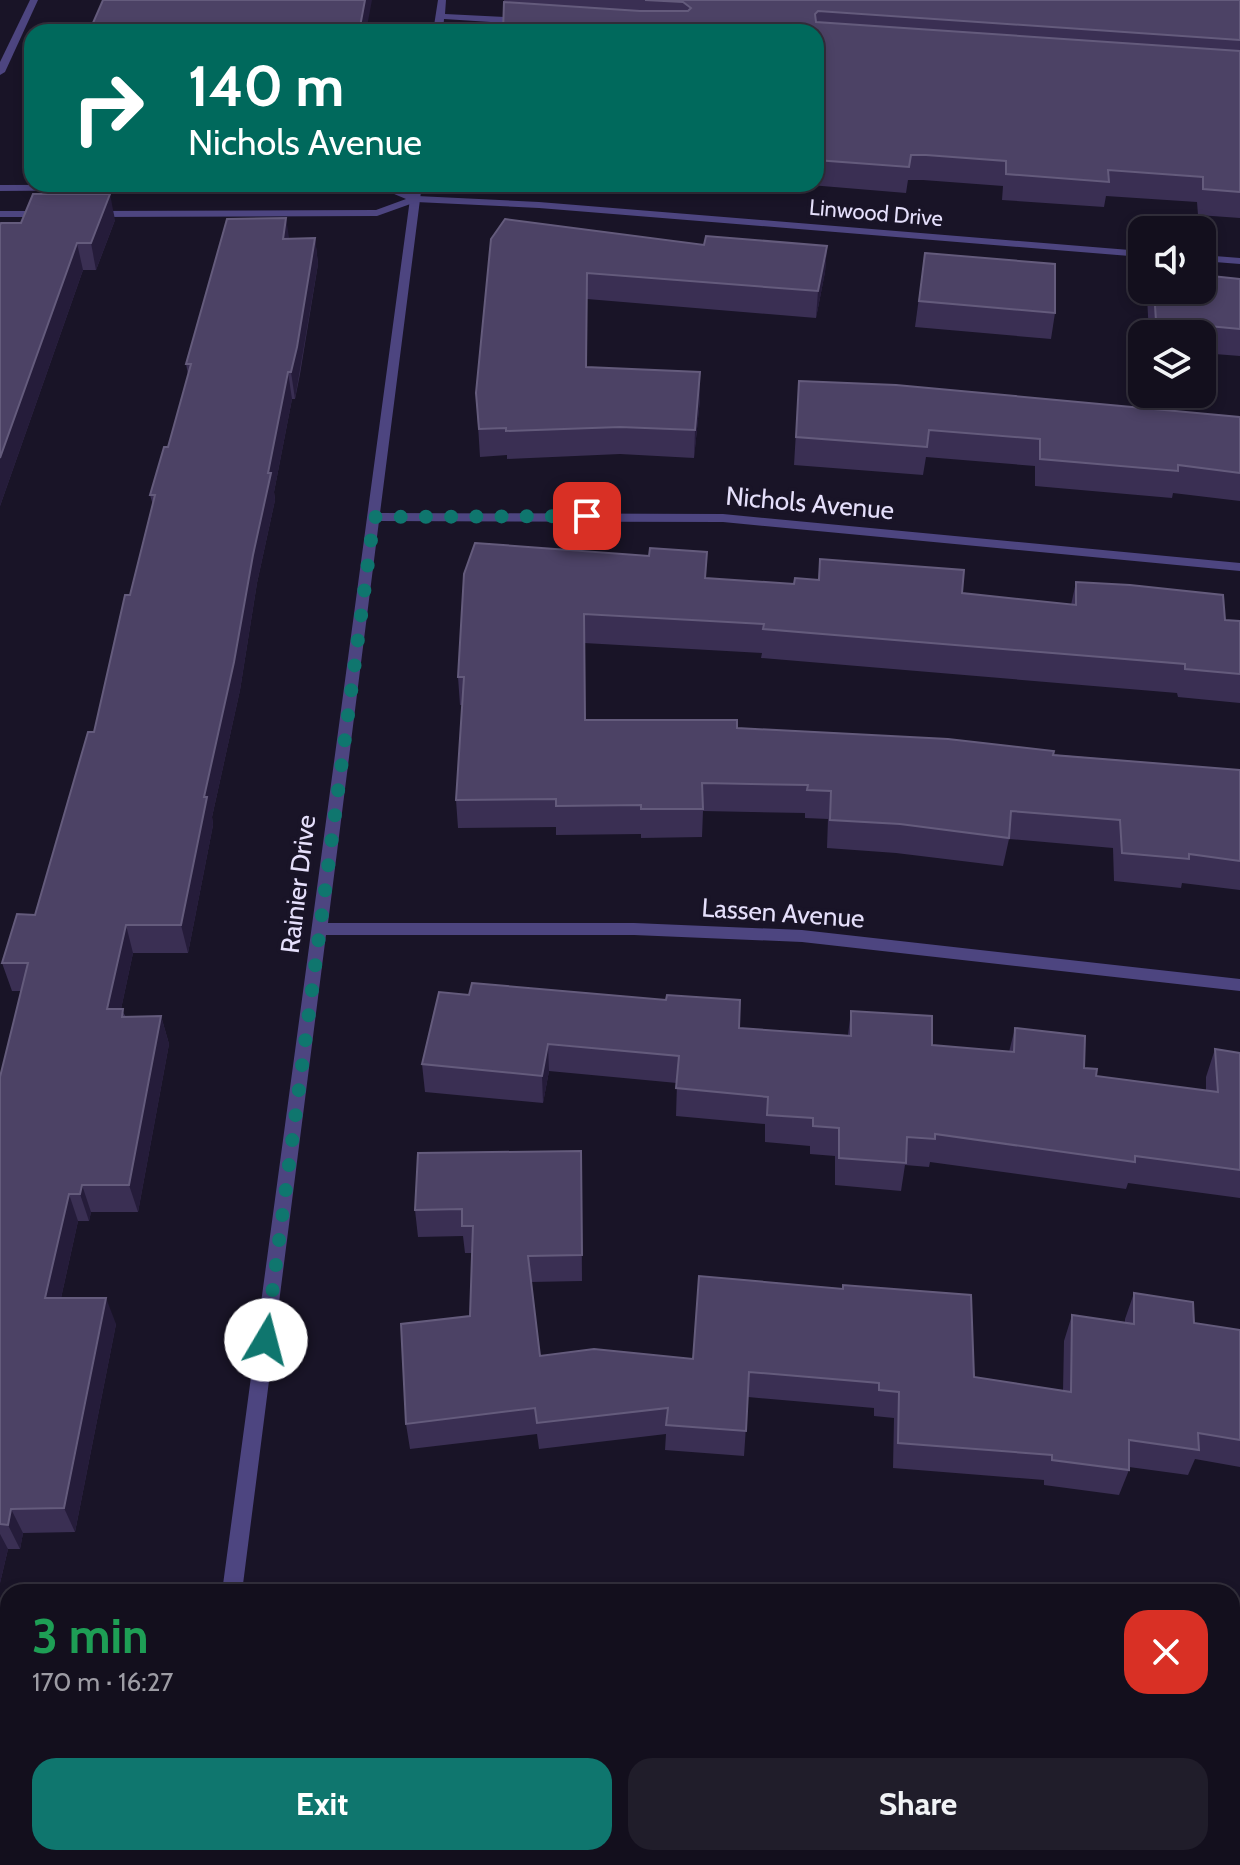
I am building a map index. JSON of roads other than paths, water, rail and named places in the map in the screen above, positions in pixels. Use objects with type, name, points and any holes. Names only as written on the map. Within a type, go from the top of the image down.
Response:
[{"type":"street","points":[[0,72],[34,0]]},
{"type":"street","points":[[439,24],[442,0]]},
{"type":"street","points":[[440,16],[531,22]]},
{"type":"street","name":"Linwood Drive","points":[[0,188],[24,188]]},
{"type":"street","name":"Linwood Drive","points":[[79,214],[377,213],[416,192],[539,205],[1128,253]]},
{"type":"street","name":"Rainier Drive","points":[[233,1584],[416,192]]},
{"type":"street","points":[[0,214],[63,214]]},
{"type":"street","points":[[1216,259],[1240,261]]},
{"type":"street","name":"Nichols Avenue","points":[[374,517],[723,518],[1240,567]]},
{"type":"street","name":"Lassen Avenue","points":[[320,929],[553,928],[802,936],[969,952],[1240,985]]}]
